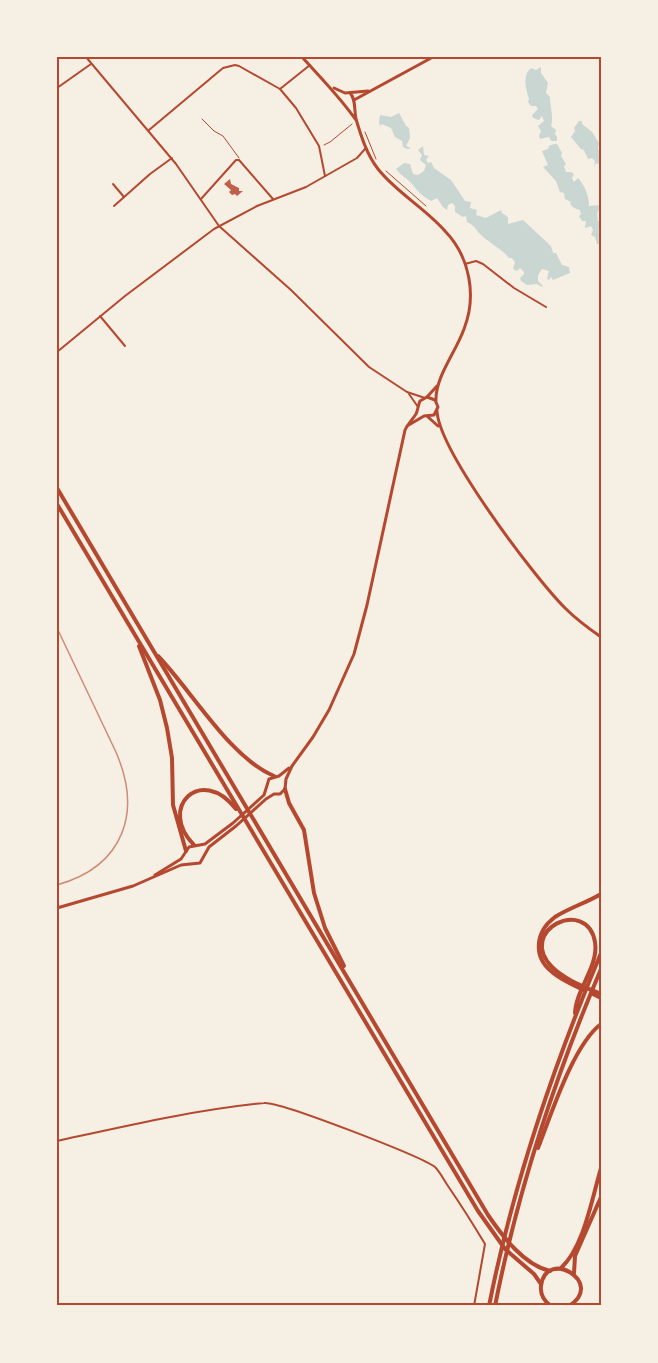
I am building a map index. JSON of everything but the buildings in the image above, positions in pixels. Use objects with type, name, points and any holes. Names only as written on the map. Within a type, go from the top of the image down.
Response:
[{"type":"main road","points":[[302,57],[330,86],[342,105],[346,106],[357,121]]},
{"type":"main road","points":[[346,106],[433,57]]},
{"type":"main road","points":[[330,86],[345,93],[370,91]]},
{"type":"main road","points":[[340,99],[345,93]]},
{"type":"main road","points":[[350,93],[357,121],[373,162],[385,178],[445,231],[456,245],[465,264],[470,283],[469,315],[463,333],[438,385],[436,402],[440,427],[455,457],[493,517],[543,584],[566,609],[601,637]]},
{"type":"main road","points":[[355,989],[325,928],[314,893],[304,830],[289,803],[285,789],[292,766],[329,710],[354,654],[370,594],[401,444],[420,401],[438,385]]},
{"type":"main road","points":[[426,397],[436,402]]},
{"type":"main road","points":[[418,408],[440,427]]},
{"type":"main road","points":[[407,426],[426,416],[432,416],[437,411]]},
{"type":"main road","points":[[57,488],[498,1230],[537,1266],[550,1271],[561,1268],[576,1248],[601,1168]]},
{"type":"main road","points":[[57,504],[478,1211],[505,1249],[534,1274],[541,1284],[542,1296],[551,1306]]},
{"type":"main road","points":[[135,634],[160,700],[167,728],[172,758],[173,805],[190,863]]},
{"type":"main road","points":[[154,651],[188,694],[240,752],[260,768],[283,779],[286,784]]},
{"type":"main road","points":[[199,846],[235,825],[264,795],[269,779],[292,766]]},
{"type":"main road","points":[[267,788],[274,794]]},
{"type":"main road","points":[[57,908],[108,895],[181,864],[200,863],[209,847],[274,794],[280,794],[285,789]]},
{"type":"main road","points":[[205,855],[199,846],[194,845],[186,836],[179,813],[186,797],[197,790],[211,790],[223,795],[247,823]]},
{"type":"main road","points":[[152,877],[177,862],[194,845]]},
{"type":"main road","points":[[601,894],[553,919],[542,932],[538,946],[543,962],[553,973],[601,996]]},
{"type":"main road","points":[[586,984],[595,951],[593,937],[588,927],[578,921],[560,921],[550,928],[543,939],[546,960],[560,973],[601,996]]},
{"type":"main road","points":[[489,1306],[508,1222],[535,1130],[575,1016],[576,1005],[601,953]]},
{"type":"main road","points":[[495,1306],[528,1172],[564,1061],[601,969]]},
{"type":"main road","points":[[528,1172],[576,1059],[588,1036],[601,1024]]},
{"type":"main road","points":[[572,1305],[578,1297],[580,1287],[574,1273],[575,1256],[601,1197]]},
{"type":"main road","points":[[561,1268],[574,1273]]},
{"type":"main road","points":[[541,1284],[550,1271]]},
{"type":"street","points":[[86,57],[172,158],[219,226],[291,290],[364,363],[407,392],[426,397]]},
{"type":"street","points":[[57,88],[91,64]]},
{"type":"street","points":[[280,88],[310,65]]},
{"type":"street","points":[[149,130],[223,68],[239,66],[280,88],[296,108],[319,146],[326,176]]},
{"type":"street","points":[[57,352],[100,316],[219,226],[273,199],[306,187],[361,156],[366,148]]},
{"type":"street","points":[[114,206],[172,158]]},
{"type":"street","points":[[201,199],[236,160],[239,160],[273,199]]},
{"type":"street","points":[[113,184],[124,197]]},
{"type":"street","points":[[465,264],[476,261],[483,264],[514,288],[546,307]]},
{"type":"street","points":[[100,316],[125,346]]},
{"type":"street","points":[[407,392],[418,408]]},
{"type":"street","points":[[57,1141],[173,1115],[266,1102],[290,1108],[425,1161],[437,1169],[485,1244],[474,1306]]},
{"type":"lane","points":[[202,118],[214,131],[223,135],[239,160]]},
{"type":"path","points":[[319,146],[330,142],[357,121]]},
{"type":"path","points":[[362,126],[378,161]]},
{"type":"path","points":[[384,170],[427,208]]},
{"type":"shaded area","points":[[541,67],[541,73],[548,83],[546,93],[550,97],[551,126],[556,130],[557,141],[551,141],[549,137],[540,139],[541,131],[538,126],[544,121],[542,116],[539,120],[533,118],[532,115],[538,109],[528,102],[526,74],[531,68],[536,70]]},
{"type":"shaded area","points":[[399,113],[409,128],[410,138],[406,146],[411,148],[403,147],[402,141],[395,137],[391,128],[382,124],[380,126],[380,115],[391,117]]},
{"type":"shaded area","points":[[579,121],[582,121],[582,124],[592,132],[599,143],[601,165],[596,163],[594,168],[595,161],[592,158],[588,159],[584,150],[571,137]]},
{"type":"shaded area","points":[[557,144],[562,153],[566,172],[574,174],[572,178],[574,182],[578,178],[583,184],[589,206],[601,205],[597,214],[598,221],[601,221],[601,244],[597,244],[595,237],[591,235],[593,230],[591,226],[585,228],[586,221],[582,221],[579,216],[580,210],[574,208],[571,202],[565,199],[556,181],[543,167],[548,165],[542,151]]},
{"type":"shaded area","points":[[423,146],[424,155],[429,156],[426,160],[428,163],[431,162],[434,168],[451,180],[465,201],[471,202],[470,208],[477,210],[476,215],[486,218],[501,210],[508,217],[508,224],[523,220],[551,246],[562,265],[569,267],[570,273],[553,280],[551,277],[549,280],[547,279],[549,271],[542,269],[538,275],[538,281],[542,287],[537,284],[527,285],[521,281],[520,278],[524,272],[520,268],[517,271],[513,269],[515,262],[512,258],[482,236],[474,226],[467,222],[466,216],[463,217],[455,212],[455,206],[452,203],[448,205],[447,210],[437,198],[431,201],[396,169],[404,163],[410,164],[413,174],[418,175],[424,171],[426,165],[420,160],[422,155],[418,150]]},
{"type":"railway","points":[[57,628],[115,750],[123,773],[127,795],[127,815],[122,834],[112,850],[98,865],[80,876],[57,885]]}]
